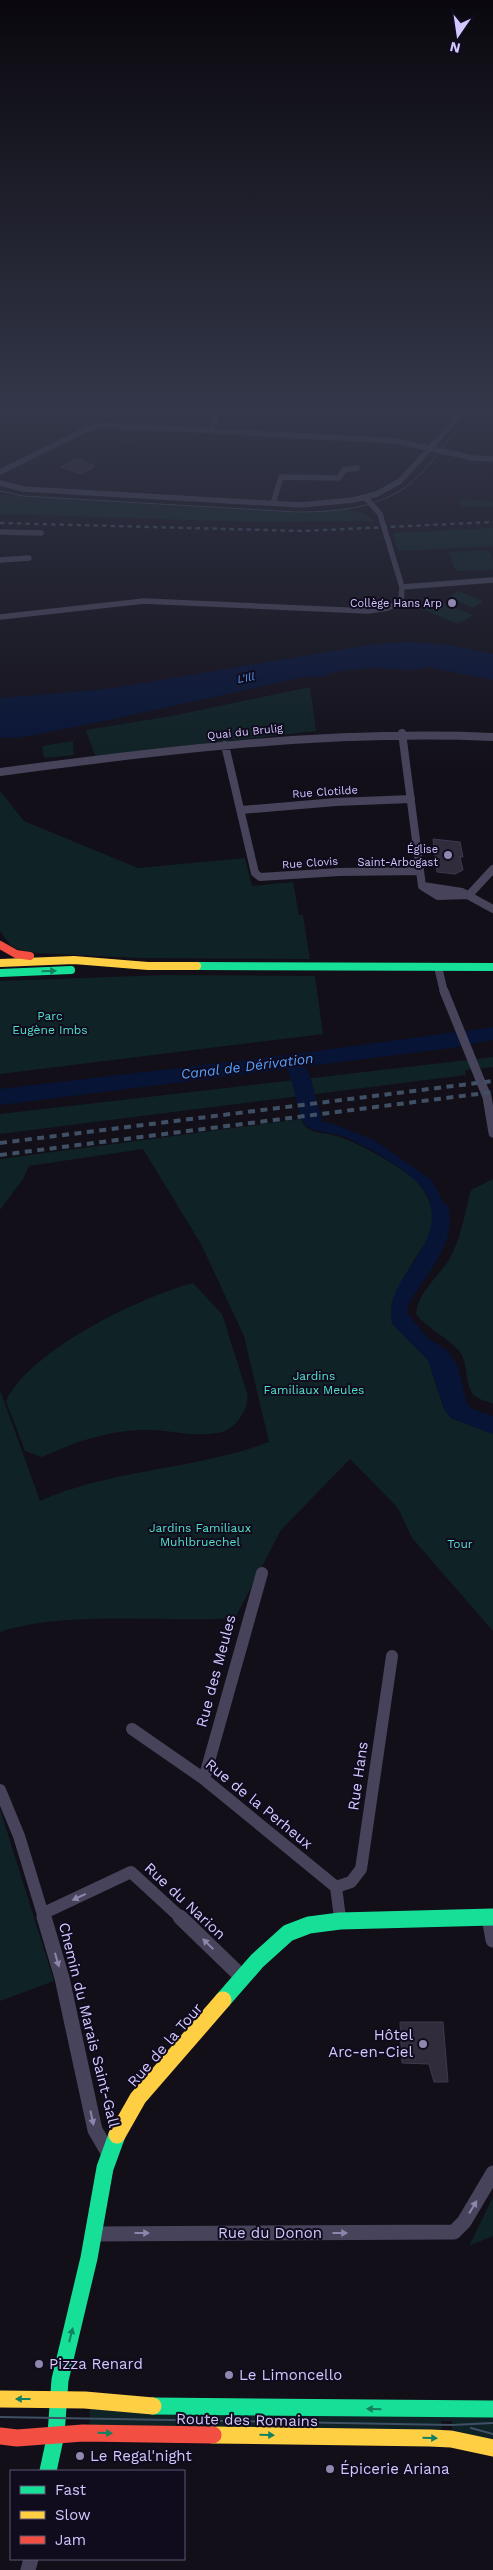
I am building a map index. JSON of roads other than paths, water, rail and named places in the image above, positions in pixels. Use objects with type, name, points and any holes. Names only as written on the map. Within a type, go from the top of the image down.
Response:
[{"type":"main road","points":[[0,945],[16,954],[66,960]]},
{"type":"main road","points":[[0,962],[66,960],[124,962],[148,966]]},
{"type":"main road","points":[[0,973],[148,966],[493,968]]},
{"type":"main road","name":"Rue de la Tour","points":[[48,2470],[56,2434],[60,2380],[109,2154],[119,2128],[138,2098],[257,1960],[288,1933],[314,1924],[340,1921],[491,1917]]},
{"type":"main road","name":"Route des Romains","points":[[0,2399],[84,2400],[135,2406],[493,2409]]},
{"type":"main road","name":"Route des Romains","points":[[0,2436],[17,2438],[56,2434],[430,2438],[451,2439],[493,2448]]},
{"type":"street","points":[[0,617],[171,602],[376,610],[400,603],[402,598],[402,586],[385,531]]},
{"type":"street","points":[[0,532],[41,533]]},
{"type":"street","points":[[0,560],[30,558]]},
{"type":"street","points":[[402,586],[493,580]]},
{"type":"street","points":[[402,734],[422,886],[435,896],[456,898],[469,895],[493,869]]},
{"type":"street","name":"Quai du Brulig","points":[[0,772],[225,745],[326,736],[402,734],[493,737]]},
{"type":"street","points":[[225,745],[240,810]]},
{"type":"street","name":"Rue Clotilde","points":[[240,810],[336,802],[411,799]]},
{"type":"street","name":"Rue Clovis","points":[[240,810],[255,873],[260,877],[339,872],[420,872]]},
{"type":"street","points":[[469,895],[493,910]]},
{"type":"street","points":[[438,967],[445,998],[456,1020],[487,1097],[493,1132]]},
{"type":"street","name":"Rue des Meules","points":[[204,1779],[262,1573]]},
{"type":"street","name":"Rue Hans","points":[[336,1887],[350,1882],[361,1869],[392,1656]]},
{"type":"street","name":"Rue de la Perheux","points":[[132,1729],[204,1779],[336,1887]]},
{"type":"street","name":"Chemin du Marais Saint-Gall","points":[[0,1790],[19,1836],[44,1913],[62,1978],[95,2130],[109,2154]]},
{"type":"street","name":"Rue du Narion","points":[[44,1913],[131,1872],[243,1978]]},
{"type":"street","points":[[336,1887],[340,1921]]},
{"type":"street","points":[[491,1917],[493,1940]]},
{"type":"street","name":"Rue du Donon","points":[[93,2234],[454,2232],[460,2228],[493,2173]]},
{"type":"water","name":"L'Ill","points":[[407,642],[448,645],[493,654],[493,680],[427,667],[415,670],[370,668],[335,672],[322,677],[309,676],[23,737],[0,738],[0,698],[107,689],[369,645]]},
{"type":"water","name":"Canal de Dérivation","points":[[493,1027],[493,1040],[452,1048],[0,1105],[0,1089],[287,1055]]},
{"type":"water","points":[[319,1118],[322,1122],[331,1123],[374,1140],[432,1180],[444,1204],[448,1205],[450,1219],[444,1245],[431,1270],[408,1305],[407,1313],[428,1338],[448,1351],[458,1366],[467,1404],[473,1409],[493,1416],[493,1434],[451,1418],[444,1409],[428,1360],[392,1324],[391,1307],[396,1291],[423,1248],[429,1232],[432,1216],[428,1197],[423,1188],[403,1171],[366,1147],[345,1137],[317,1131],[308,1127],[306,1120]]},
{"type":"waterway","name":"Canal de Dérivation","points":[[293,1061],[300,1076],[312,1120]]},
{"type":"tram line","points":[[0,2417],[452,2425],[493,2423]]},
{"type":"tram line","points":[[471,2428],[493,2434]]},
{"type":"railway","points":[[0,1143],[493,1081]]},
{"type":"railway","points":[[0,1155],[493,1092]]},
{"type":"place","name":"Collège Hans Arp","points":[[452,603]]},
{"type":"place","name":"Église Saint-Arbogast","points":[[448,855]]},
{"type":"place","name":"Hôtel Arc-en-Ciel","points":[[423,2044]]},
{"type":"place","name":"Pizza Renard","points":[[39,2364]]},
{"type":"place","name":"Le Limoncello","points":[[229,2375]]},
{"type":"place","name":"Le Regal'night","points":[[80,2456]]},
{"type":"place","name":"Épicerie Ariana","points":[[330,2469]]},
{"type":"park label","name":"Parc Eugène Imbs","points":[[50,1023]]},
{"type":"park label","name":"Jardins Familiaux Meules","points":[[314,1383]]},
{"type":"park label","name":"Jardins Familiaux Muhlbruechel","points":[[200,1535]]},
{"type":"park label","name":"Tour","points":[[460,1544]]}]
